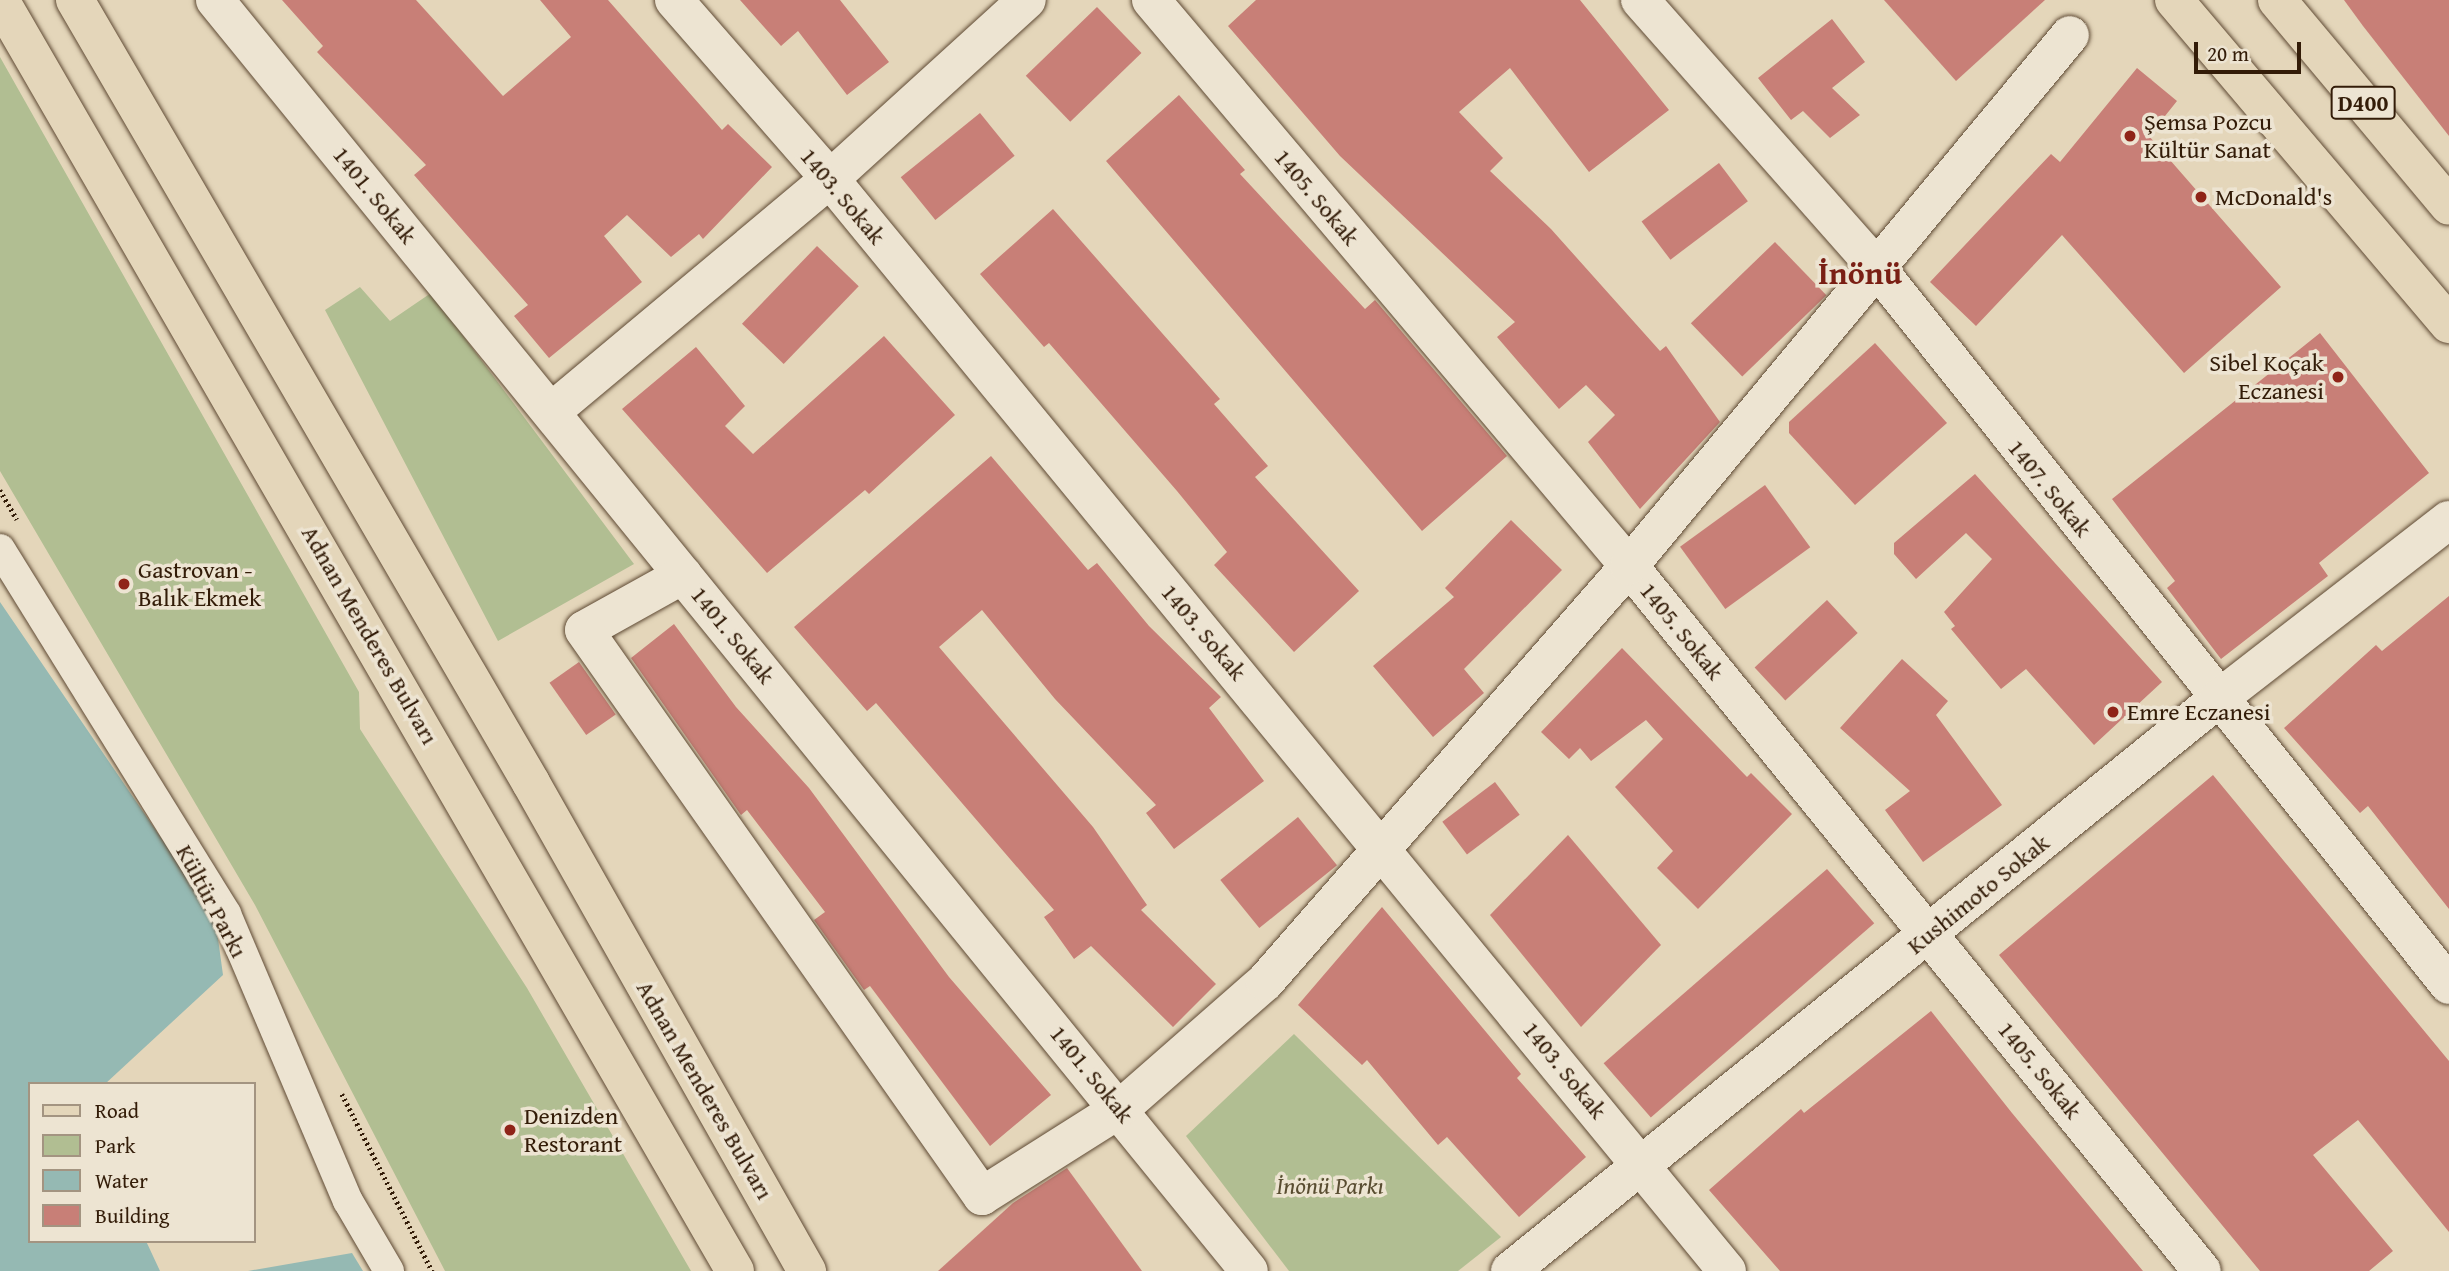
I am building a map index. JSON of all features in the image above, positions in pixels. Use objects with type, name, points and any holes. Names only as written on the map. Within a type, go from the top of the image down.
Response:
[{"type":"main road","name":"Adnan Menderes Bulvarı","points":[[0,0],[735,1271]]},
{"type":"main road","name":"Adnan Menderes Bulvarı","points":[[75,0],[531,783],[807,1271]]},
{"type":"main road","points":[[2174,0],[2449,324]]},
{"type":"main road","name":"D400","points":[[2277,0],[2449,205]]},
{"type":"street","name":"1401. Sokak","points":[[215,0],[1121,1108],[1249,1271]]},
{"type":"street","name":"1403. Sokak","points":[[674,0],[830,179],[1382,847],[1727,1271]]},
{"type":"street","points":[[551,412],[830,179],[1027,0]]},
{"type":"street","name":"1405. Sokak","points":[[1151,0],[1629,566],[1930,933],[2202,1271]]},
{"type":"street","name":"1407. Sokak","points":[[1640,0],[1877,268],[2218,699],[2449,985]]},
{"type":"street","points":[[683,575],[584,630],[982,1196],[1121,1108],[1265,982],[1629,566],[2070,35]]},
{"type":"street","name":"Kushimoto Sokak","points":[[1510,1271],[2218,699],[2449,520]]},
{"type":"street","name":"Kültür Parkı","points":[[0,549],[226,914],[348,1201],[389,1271]]},
{"type":"green space","points":[[0,57],[359,692],[360,729],[527,988],[691,1271],[445,1271],[255,905],[0,471]]},
{"type":"green space","points":[[360,287],[390,321],[431,293],[634,564],[498,641],[325,310]]},
{"type":"green space","name":"İnönü Parkı","points":[[1294,1034],[1501,1237],[1458,1271],[1289,1271],[1186,1136]]},
{"type":"water","points":[[0,602],[215,917],[223,975],[107,1082],[28,1082],[28,1243],[147,1243],[160,1271],[0,1271]]},
{"type":"water","points":[[352,1253],[363,1271],[248,1271]]},
{"type":"building","points":[[282,0],[416,0],[503,96],[571,37],[540,0],[608,0],[722,130],[728,124],[772,167],[703,239],[699,234],[671,257],[627,215],[604,236],[642,282],[549,358],[514,316],[528,305],[414,175],[426,165],[317,52],[323,46]]},
{"type":"building","points":[[740,0],[840,0],[889,62],[847,95],[798,31],[781,46]]},
{"type":"building","points":[[1256,0],[1580,0],[1669,110],[1589,172],[1510,68],[1459,112],[1503,158],[1490,171],[1551,229],[1660,351],[1666,346],[1720,422],[1640,509],[1588,442],[1615,415],[1586,385],[1559,409],[1497,337],[1515,322],[1340,156],[1228,26]]},
{"type":"building","points":[[1884,0],[2045,0],[1956,81]]},
{"type":"building","points":[[2344,0],[2449,0],[2449,136],[2363,26]]},
{"type":"building","points":[[1097,7],[1141,53],[1070,122],[1026,76]]},
{"type":"building","points":[[1832,19],[1865,62],[1832,88],[1860,115],[1830,138],[1803,111],[1791,120],[1758,78]]},
{"type":"building","points":[[2137,68],[2177,101],[2149,136],[2281,287],[2184,373],[2062,235],[1976,326],[1930,282],[2051,154],[2060,162]]},
{"type":"building","points":[[1179,95],[1245,170],[1240,174],[1365,309],[1375,300],[1507,456],[1422,531],[1106,161]]},
{"type":"building","points":[[980,113],[1015,156],[935,220],[901,177]]},
{"type":"building","points":[[1719,163],[1748,201],[1670,260],[1642,221]]},
{"type":"building","points":[[1053,209],[1220,399],[1214,404],[1268,466],[1255,477],[1359,591],[1294,652],[1214,565],[1227,552],[1177,491],[1049,343],[1044,347],[980,274]]},
{"type":"building","points":[[1775,242],[1826,295],[1742,377],[1691,323]]},
{"type":"building","points":[[817,246],[859,286],[784,364],[742,324]]},
{"type":"building","points":[[2320,333],[2429,473],[2319,563],[2328,576],[2221,659],[2167,588],[2175,581],[2112,499]]},
{"type":"building","points":[[884,336],[955,415],[869,494],[865,490],[767,573],[622,409],[696,347],[745,406],[725,426],[753,454]]},
{"type":"building","points":[[1875,343],[1947,423],[1855,505],[1789,433],[1789,422]]},
{"type":"building","points":[[991,456],[1088,570],[1097,563],[1149,626],[1221,697],[1209,708],[1264,781],[1174,849],[1146,813],[1156,805],[1055,699],[982,610],[939,647],[1093,827],[1147,905],[1141,910],[1216,984],[1173,1027],[1091,946],[1074,959],[1044,917],[1054,910],[876,703],[867,711],[794,627]]},
{"type":"building","points":[[1975,474],[2162,682],[2094,745],[2026,669],[2001,689],[1951,629],[1955,626],[1944,612],[1992,559],[1966,533],[1916,579],[1894,554],[1894,543]]},
{"type":"building","points":[[1765,485],[1810,547],[1725,609],[1680,547]]},
{"type":"building","points":[[1511,520],[1562,570],[1464,669],[1484,693],[1433,737],[1373,666],[1454,597],[1445,588]]},
{"type":"building","points":[[2449,596],[2449,909],[2368,806],[2360,813],[2284,728],[2376,645],[2382,651]]},
{"type":"building","points":[[1827,600],[1858,633],[1785,700],[1755,668]]},
{"type":"building","points":[[674,624],[736,707],[809,788],[949,977],[1051,1095],[990,1146],[870,986],[864,990],[814,920],[825,912],[747,810],[741,815],[631,658]]},
{"type":"building","points":[[1622,648],[1747,777],[1751,773],[1792,814],[1698,909],[1657,868],[1673,851],[1615,787],[1663,739],[1646,720],[1591,761],[1580,748],[1569,759],[1541,732]]},
{"type":"building","points":[[1902,659],[1948,701],[1936,715],[2002,805],[1923,862],[1885,810],[1910,791],[1840,728]]},
{"type":"building","points":[[579,662],[616,714],[586,735],[550,683]]},
{"type":"building","points":[[2213,775],[2449,1061],[2449,1232],[2358,1120],[2313,1155],[2393,1251],[2369,1271],[2260,1271],[1999,955]]},
{"type":"building","points":[[1495,782],[1520,815],[1467,854],[1442,822]]},
{"type":"building","points":[[1298,817],[1337,865],[1259,928],[1220,880]]},
{"type":"building","points":[[1568,835],[1661,945],[1581,1027],[1490,915]]},
{"type":"building","points":[[1827,869],[1874,923],[1651,1118],[1604,1063]]},
{"type":"building","points":[[1382,907],[1521,1074],[1517,1078],[1586,1157],[1519,1217],[1447,1137],[1438,1145],[1367,1060],[1362,1065],[1298,1005]]},
{"type":"building","points":[[1931,1011],[2143,1271],[1780,1271],[1709,1190],[1801,1109],[1804,1113]]},
{"type":"building","points":[[1067,1168],[1142,1271],[938,1271],[1013,1203]]},
{"type":"place","name":"Şemsa Pozcu Kültür Sanat","points":[[2130,136]]},
{"type":"place","name":"McDonald's","points":[[2201,197]]},
{"type":"place","name":"Sibel Koçak Eczanesi","points":[[2338,377]]},
{"type":"place","name":"Gastrovan - Balık Ekmek","points":[[124,584]]},
{"type":"place","name":"Emre Eczanesi","points":[[2113,712]]},
{"type":"place","name":"Denizden Restorant","points":[[510,1130]]},
{"type":"district","name":"İnönü","points":[[1860,273]]}]
